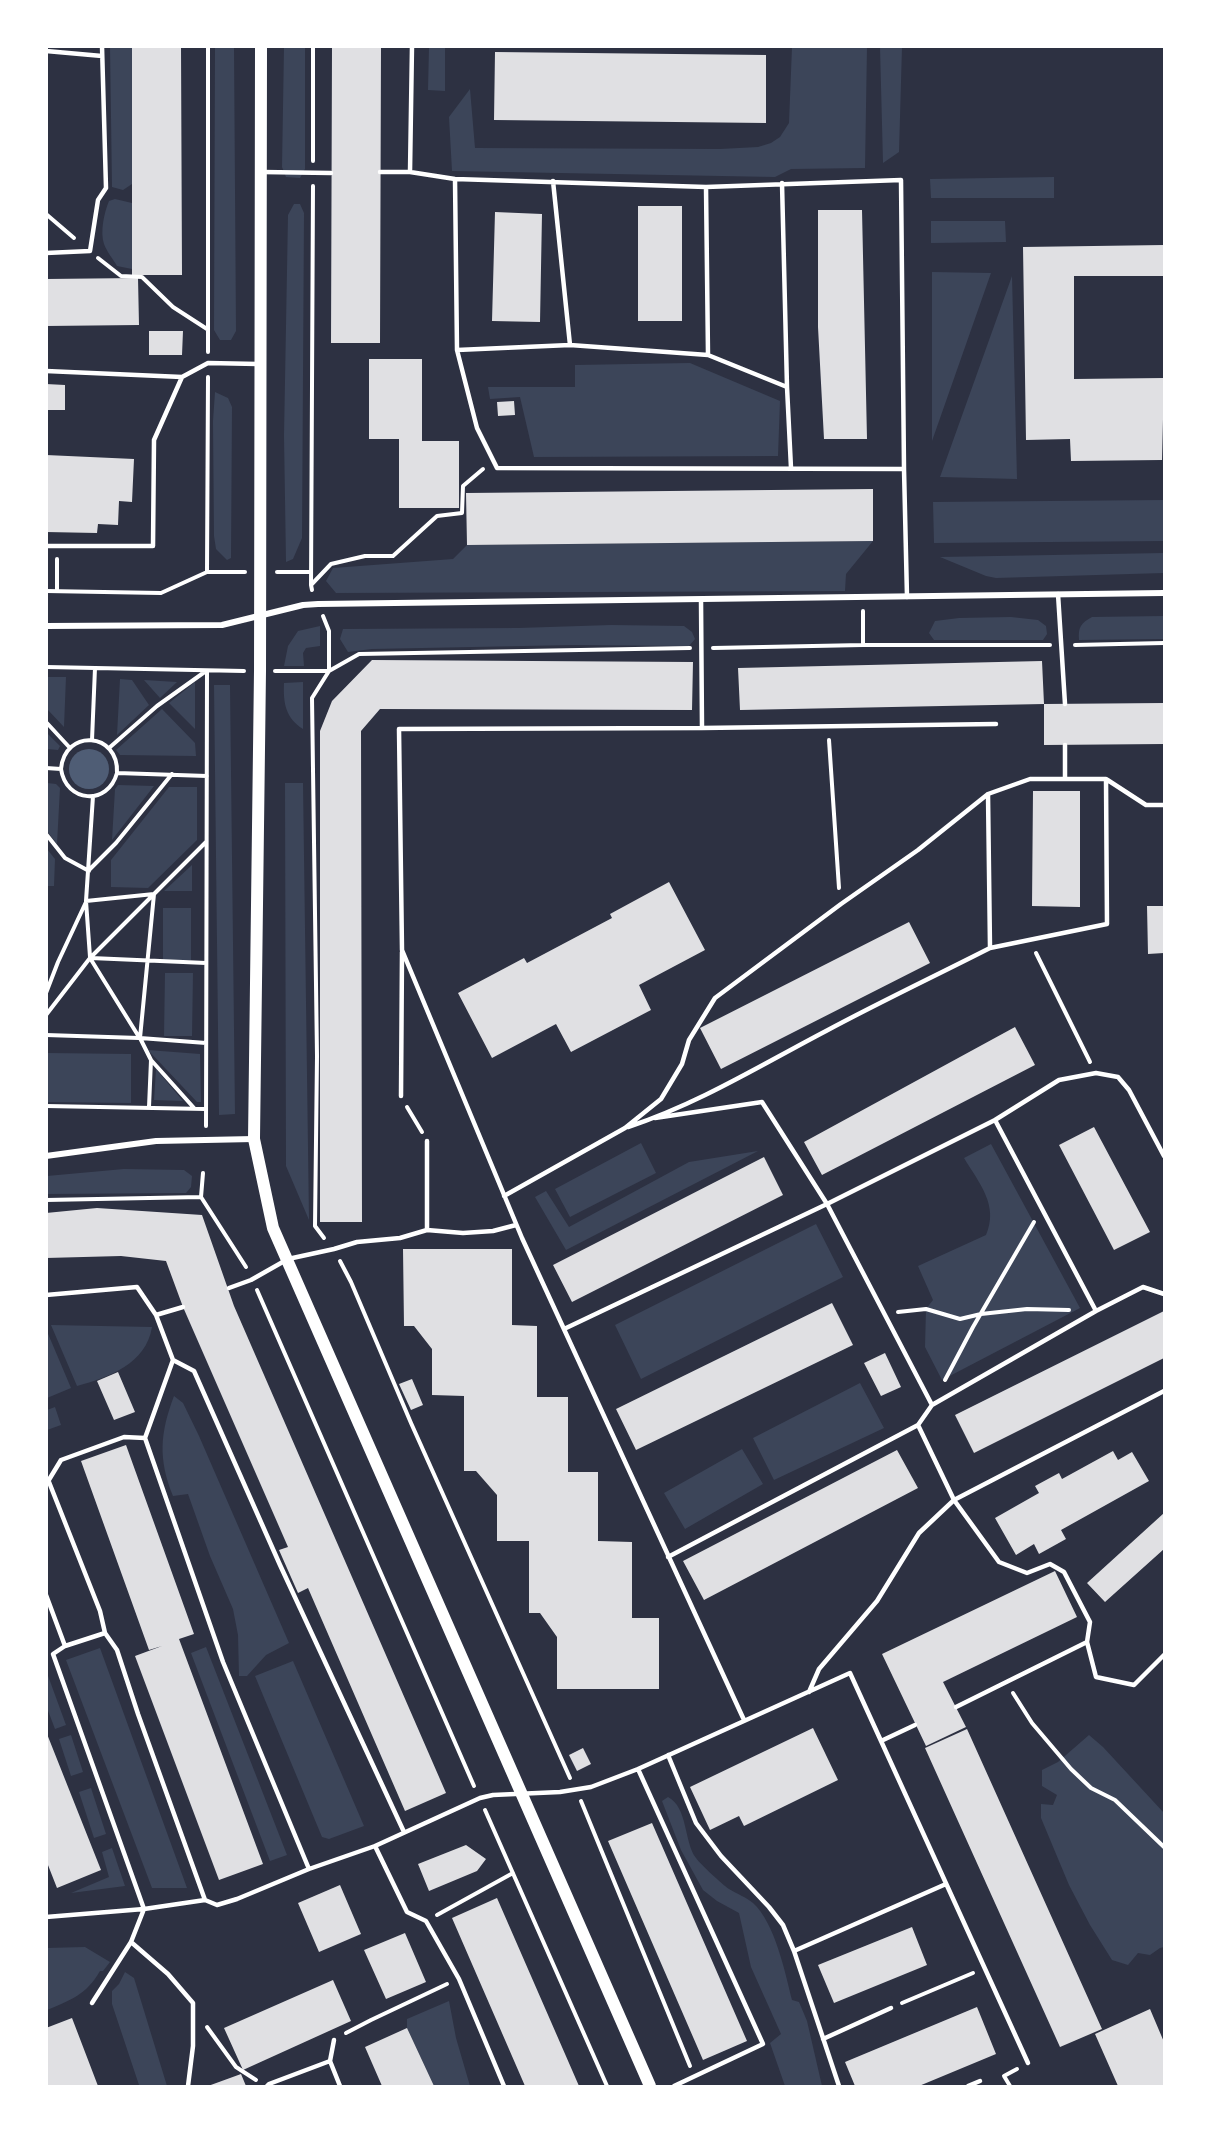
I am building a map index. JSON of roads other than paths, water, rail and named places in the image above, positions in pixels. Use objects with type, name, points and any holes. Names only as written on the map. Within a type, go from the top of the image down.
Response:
[{"type":"main road","points":[[261,46],[260,616],[254,1139],[273,1228],[650,2086]]},
{"type":"street","points":[[46,626],[222,625],[303,605],[318,604],[1164,593]]},
{"type":"street","points":[[46,1156],[156,1141],[254,1139]]},
{"type":"lane","points":[[46,253],[90,252],[98,200],[106,188],[102,46]]},
{"type":"lane","points":[[410,172],[412,46]]},
{"type":"lane","points":[[46,51],[102,56]]},
{"type":"lane","points":[[261,172],[331,173]]},
{"type":"lane","points":[[380,172],[410,172],[455,179],[705,187],[900,180],[907,597]]},
{"type":"lane","points":[[455,179],[457,350],[477,428],[497,468],[904,469]]},
{"type":"lane","points":[[553,181],[570,345]]},
{"type":"lane","points":[[782,183],[791,468]]},
{"type":"lane","points":[[705,187],[708,355]]},
{"type":"lane","points":[[457,350],[570,345],[708,355],[787,387]]},
{"type":"lane","points":[[46,371],[182,377],[208,363],[261,364]]},
{"type":"lane","points":[[46,546],[153,546],[154,440],[182,377]]},
{"type":"lane","points":[[1058,594],[1065,704]]},
{"type":"lane","points":[[701,600],[702,728]]},
{"type":"lane","points":[[401,1096],[399,729],[996,724]]},
{"type":"lane","points":[[1065,745],[1065,778]]},
{"type":"lane","points":[[504,1196],[625,1128],[661,1099],[682,1064],[689,1040],[715,998],[918,850],[988,794],[1030,779],[1106,779],[1146,806],[1164,805]]},
{"type":"lane","points":[[655,1119],[990,948],[1107,924],[1106,779]]},
{"type":"lane","points":[[988,794],[990,948]]},
{"type":"lane","points":[[402,950],[516,1225],[744,1720]]},
{"type":"lane","points":[[564,1329],[827,1204],[995,1120],[1059,1080],[1096,1073],[1118,1077],[1129,1090],[1164,1156]]},
{"type":"lane","points":[[625,1128],[655,1119],[762,1101],[827,1204],[932,1405]]},
{"type":"lane","points":[[995,1120],[1096,1311]]},
{"type":"lane","points":[[427,1142],[427,1230]]},
{"type":"lane","points":[[229,1288],[251,1280],[288,1259],[334,1250],[357,1242],[400,1238],[427,1230],[463,1233],[493,1231],[516,1225]]},
{"type":"lane","points":[[46,1295],[137,1287],[156,1315],[173,1360],[145,1438],[223,1662],[309,1869]]},
{"type":"lane","points":[[668,1557],[918,1425],[932,1405],[1096,1311],[1143,1287],[1164,1293]]},
{"type":"lane","points":[[156,1315],[183,1307]]},
{"type":"lane","points":[[173,1360],[194,1371],[280,1565],[404,1832]]},
{"type":"lane","points":[[809,1692],[819,1669],[877,1601],[919,1533],[954,1500],[1164,1391]]},
{"type":"lane","points":[[918,1425],[954,1500],[999,1562],[1027,1573],[1050,1564],[1064,1572],[1090,1622],[1087,1642],[1096,1677],[1134,1685],[1164,1655]]},
{"type":"lane","points":[[145,1438],[124,1437],[61,1460],[48,1482],[100,1611],[105,1633],[117,1650],[205,1899]]},
{"type":"lane","points":[[46,1595],[65,1646]]},
{"type":"lane","points":[[92,2003],[131,1942],[144,1909],[53,1654],[65,1646],[105,1633]]},
{"type":"lane","points":[[956,1707],[1087,1642]]},
{"type":"lane","points":[[46,1917],[144,1909],[205,1899],[217,1905],[237,1899],[309,1869],[375,1846],[480,1798],[591,1787],[638,1769],[850,1673],[1028,2063]]},
{"type":"lane","points":[[881,1741],[915,1725]]},
{"type":"lane","points":[[668,1755],[696,1823],[721,1856],[783,1925],[794,1951],[839,2086]]},
{"type":"lane","points":[[638,1769],[762,2044],[674,2086]]},
{"type":"lane","points":[[375,1846],[407,1912],[426,1921],[459,1979],[504,2086]]},
{"type":"lane","points":[[794,1951],[946,1884]]},
{"type":"lane","points":[[131,1942],[168,1974],[193,2003],[193,2046],[188,2086]]},
{"type":"lane","points":[[823,2039],[891,2008]]},
{"type":"lane","points":[[334,2040],[330,2061],[340,2086]]},
{"type":"lane","points":[[266,2086],[330,2061]]},
{"type":"lane","points":[[968,2086],[980,2082]]}]
